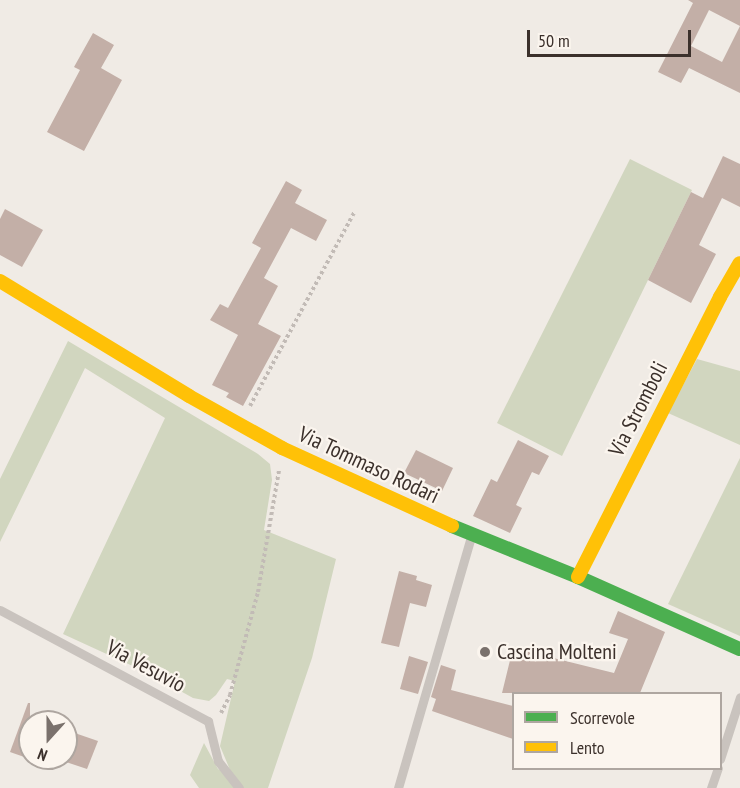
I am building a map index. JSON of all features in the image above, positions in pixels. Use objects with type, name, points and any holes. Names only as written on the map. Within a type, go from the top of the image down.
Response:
[{"type":"street","name":"Via Stromboli","points":[[578,577],[629,474],[740,263]]},
{"type":"street","name":"Via Tommaso Rodari","points":[[0,281],[189,396],[282,448],[471,534],[578,577],[740,649]]},
{"type":"lane","points":[[398,788],[471,534]]},
{"type":"lane","name":"Via Vesuvio","points":[[0,610],[208,721]]},
{"type":"lane","points":[[722,753],[740,697]]},
{"type":"lane","points":[[208,721],[218,761],[239,788]]},
{"type":"lane","points":[[711,788],[717,770]]},
{"type":"path","points":[[241,424],[355,211]]},
{"type":"path","points":[[208,721],[220,716],[233,683],[258,592],[282,448]]},
{"type":"green space","points":[[630,159],[692,190],[562,456],[497,423]]},
{"type":"green space","points":[[68,341],[258,454],[270,464],[272,480],[264,530],[336,559],[312,658],[268,788],[199,788],[190,775],[204,743],[218,769],[233,777],[220,746],[235,681],[227,679],[209,701],[193,698],[148,673],[63,634],[165,418],[85,368],[0,542],[0,479]]},
{"type":"green space","points":[[697,359],[740,371],[740,445],[668,413]]},
{"type":"green space","points":[[740,458],[740,636],[668,604]]},
{"type":"building","points":[[688,0],[740,0],[740,26],[740,93],[689,68],[681,83],[658,72],[693,3]],"holes":[[[709,10],[740,26],[722,62],[691,46]]]},
{"type":"building","points":[[93,33],[114,45],[101,68],[122,80],[84,151],[47,132],[80,70],[74,67]]},
{"type":"building","points":[[723,156],[740,164],[740,207],[722,198],[699,245],[716,254],[691,303],[648,280],[691,192],[703,198]]},
{"type":"building","points":[[286,181],[302,190],[295,203],[327,220],[316,241],[291,228],[264,278],[278,286],[258,324],[281,336],[243,406],[226,397],[229,393],[212,385],[238,335],[210,320],[220,304],[228,308],[261,248],[252,243]]},
{"type":"building","points":[[5,209],[43,230],[22,267],[0,255],[0,219]]},
{"type":"building","points":[[518,440],[549,456],[539,475],[532,472],[516,505],[522,508],[510,533],[473,516],[491,479],[497,482]]},
{"type":"building","points":[[416,450],[453,468],[442,491],[404,473]]},
{"type":"building","points":[[399,571],[417,576],[416,580],[432,585],[426,607],[410,603],[399,647],[381,643]]},
{"type":"building","points":[[618,611],[665,632],[640,692],[502,693],[513,648],[614,673],[628,639],[609,633]]},
{"type":"building","points":[[409,656],[428,662],[418,694],[400,689]]},
{"type":"building","points":[[441,665],[456,670],[451,690],[512,706],[512,739],[432,711],[436,699],[431,697]]},
{"type":"building","points":[[28,703],[30,703],[30,710],[25,710]]},
{"type":"building","points":[[18,730],[18,755],[10,752]]},
{"type":"building","points":[[78,734],[98,741],[87,769],[78,766]]},
{"type":"traffic: fast","points":[[452,526],[578,577],[740,649]]},
{"type":"traffic: slow","points":[[578,577],[720,297],[740,263]]},
{"type":"traffic: slow","points":[[0,281],[189,396],[282,448],[452,526]]},
{"type":"place","name":"Cascina Molteni","points":[[485,652]]}]
